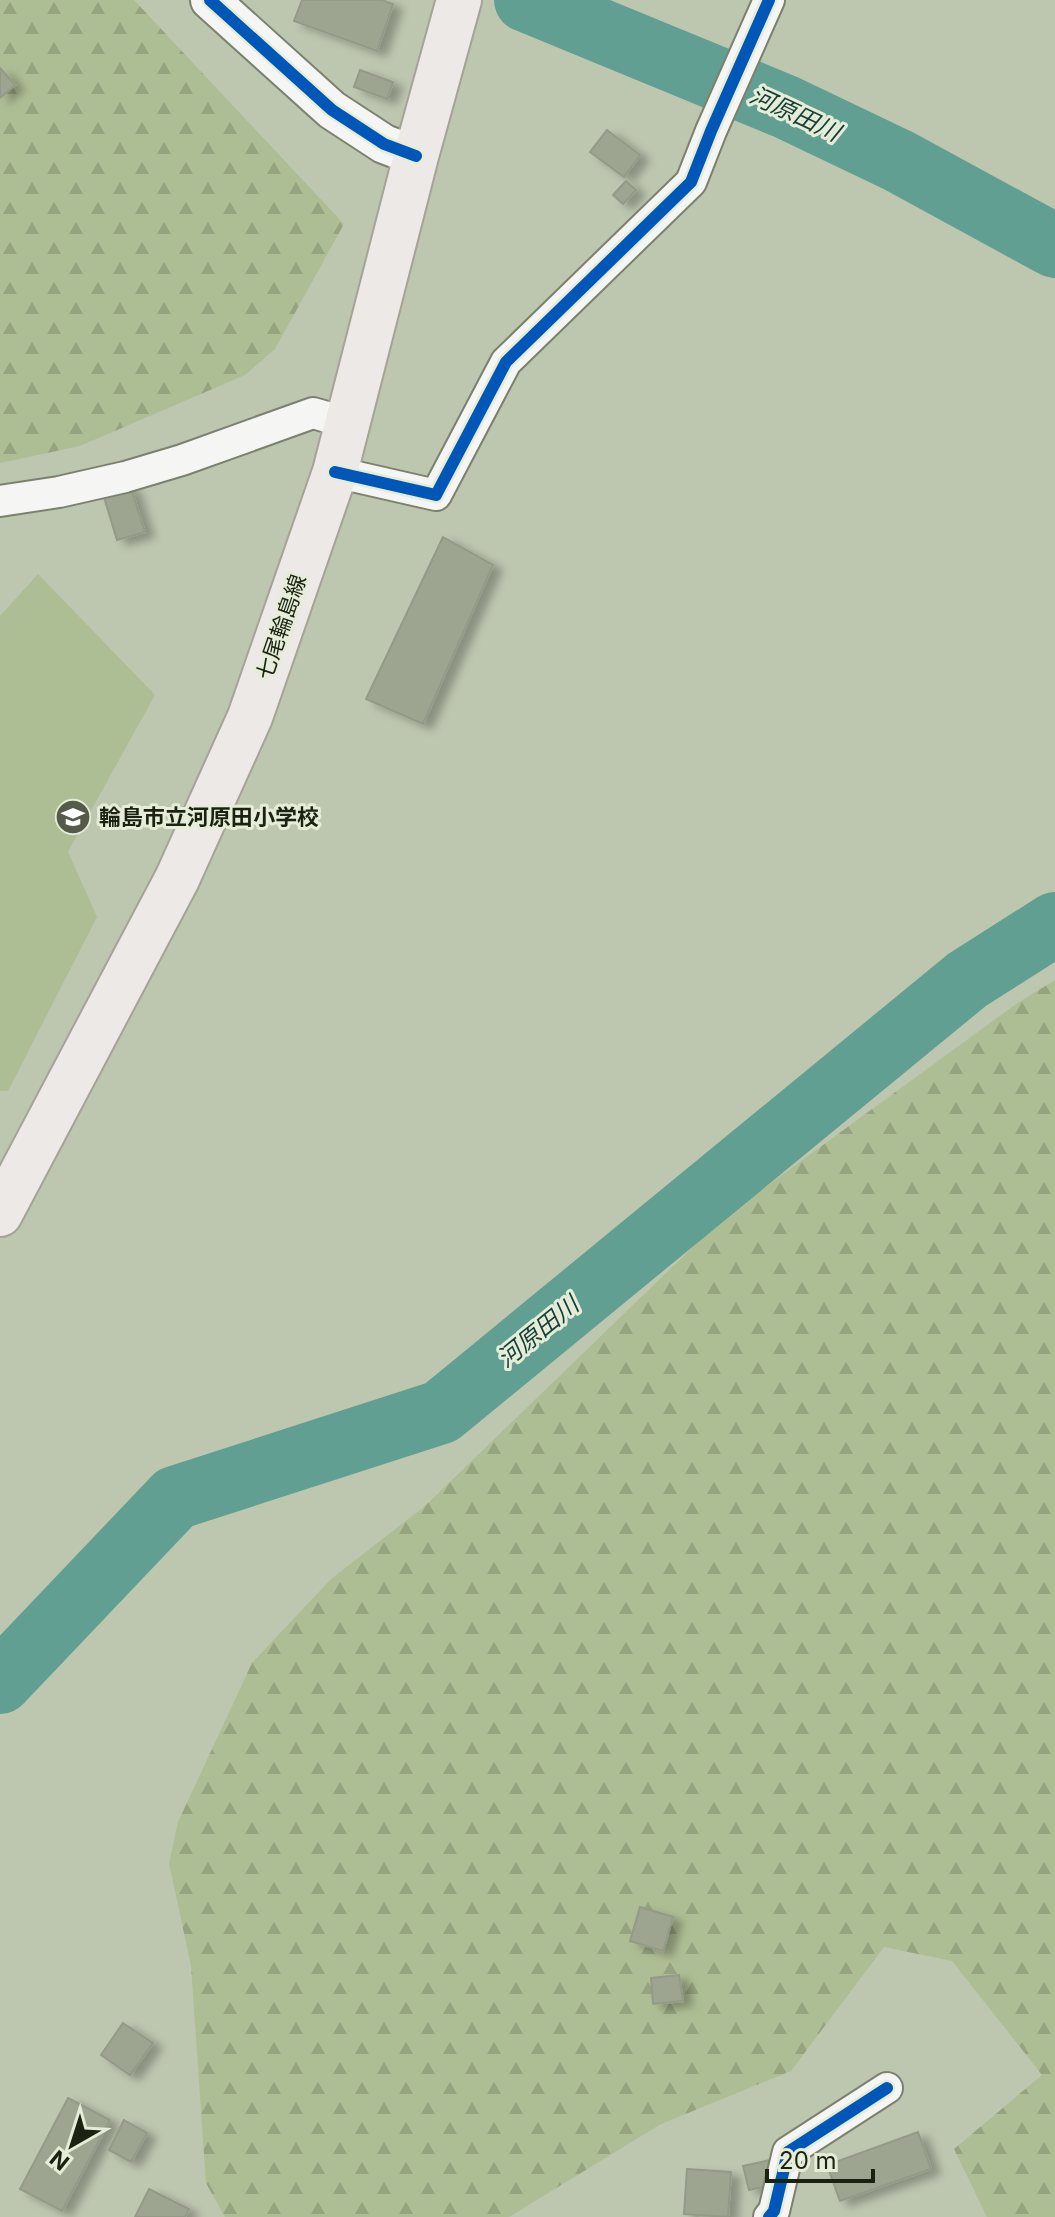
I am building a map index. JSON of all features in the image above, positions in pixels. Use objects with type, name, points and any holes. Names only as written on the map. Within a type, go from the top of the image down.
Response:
[{"type":"main road","name":"七尾輪島線","points":[[7,1185],[177,879],[250,717],[335,472],[456,12]]},
{"type":"street","points":[[210,0],[332,110],[384,144],[416,156]]},
{"type":"street","points":[[335,472],[436,495],[506,362],[691,182],[769,0]]},
{"type":"street","points":[[0,501],[125,477],[313,413],[348,423]]},
{"type":"street","points":[[769,2217],[774,2211],[788,2152],[887,2088]]},
{"type":"green space","points":[[0,0],[134,0],[344,224],[275,349],[245,375],[80,446],[0,463]]},
{"type":"green space","name":"輪島市立河原田小学校","points":[[38,574],[155,695],[68,852],[97,917],[8,1091],[0,1091],[0,616]]},
{"type":"green space","points":[[1055,980],[1055,2217],[987,2217],[954,2149],[1042,2075],[952,1961],[884,1947],[791,2071],[661,2124],[509,2217],[225,2217],[206,2183],[191,1966],[169,1863],[178,1822],[252,1663],[331,1579],[425,1506],[723,1218],[1016,1004]]},
{"type":"building","points":[[302,0],[382,0],[393,4],[377,51],[294,21]]},
{"type":"building","points":[[0,68],[15,85],[0,98]]},
{"type":"building","points":[[360,70],[393,82],[387,99],[354,87]]},
{"type":"building","points":[[607,130],[640,155],[624,177],[590,152]]},
{"type":"building","points":[[626,181],[636,190],[623,204],[613,195]]},
{"type":"building","points":[[130,485],[145,532],[117,540],[103,494]]},
{"type":"building","points":[[443,537],[493,565],[423,724],[366,699]]},
{"type":"building","points":[[640,1907],[673,1917],[663,1951],[630,1941]]},
{"type":"building","points":[[679,1975],[683,2001],[653,2004],[651,1978]]},
{"type":"building","points":[[123,2023],[153,2043],[130,2075],[101,2055]]},
{"type":"building","points":[[68,2098],[110,2120],[62,2211],[20,2189]]},
{"type":"building","points":[[124,2120],[147,2133],[131,2162],[109,2150]]},
{"type":"building","points":[[918,2132],[931,2169],[840,2201],[827,2165]]},
{"type":"building","points":[[770,2160],[776,2184],[749,2190],[743,2166]]},
{"type":"building","points":[[687,2169],[731,2172],[728,2217],[684,2214]]},
{"type":"building","points":[[149,2189],[189,2209],[185,2217],[135,2217]]},
{"type":"waterway","name":"河原田川","points":[[526,0],[786,107],[899,161],[1055,246]]},
{"type":"waterway","name":"河原田川","points":[[0,1682],[175,1498],[441,1412],[967,980],[1055,924]]},
{"type":"cycle path","points":[[210,0],[332,110],[384,144],[416,156]]},
{"type":"cycle path","points":[[335,472],[436,495],[506,362],[691,182],[769,0]]},
{"type":"cycle path","points":[[769,2217],[774,2211],[788,2152],[887,2088]]},
{"type":"place","name":"輪島市立河原田小学校","points":[[73,817]]}]
